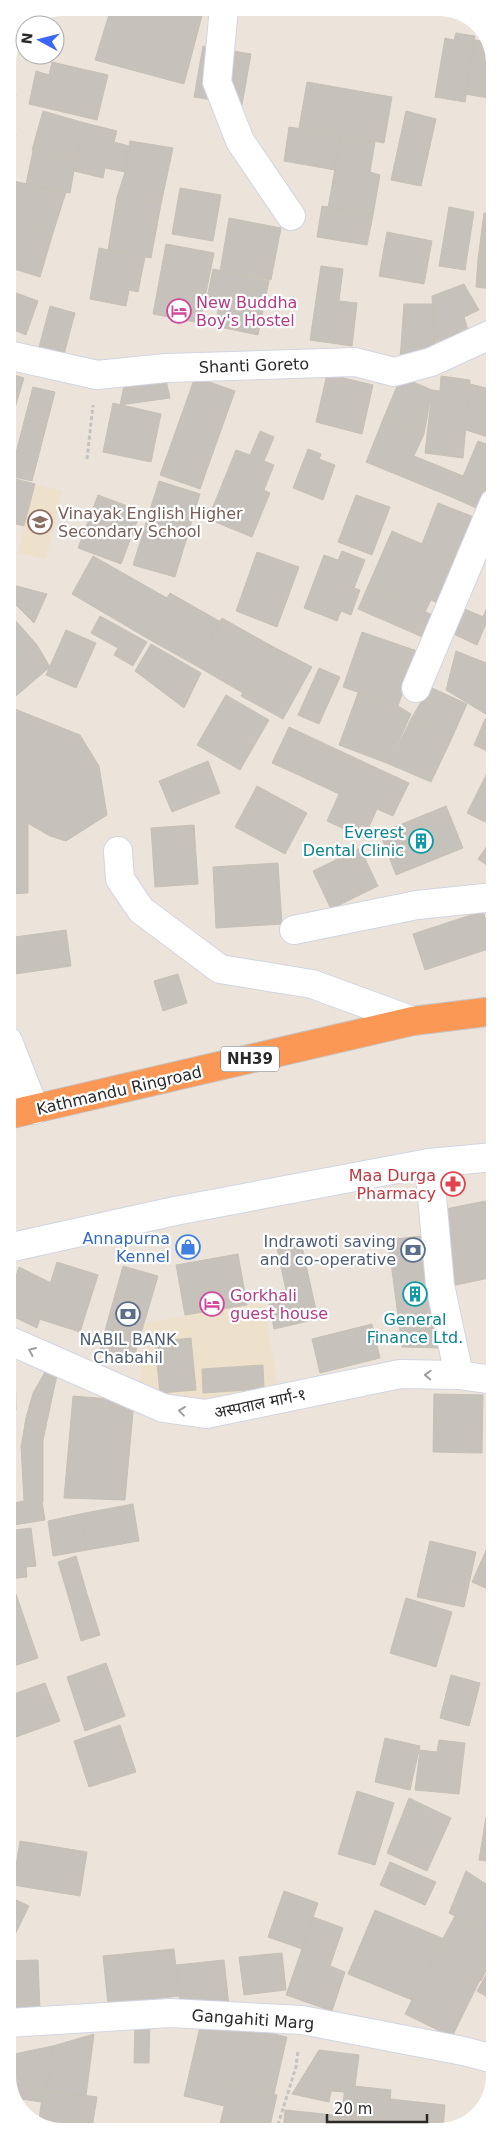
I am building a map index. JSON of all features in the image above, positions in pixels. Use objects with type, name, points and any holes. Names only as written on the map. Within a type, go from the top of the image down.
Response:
[{"type":"highway","name":"Kathmandu Ringroad","points":[[16,1114],[413,1021],[486,1012]]},
{"type":"street","points":[[223,16],[216,82],[240,141],[291,216]]},
{"type":"street","name":"Shanti Goreto","points":[[16,357],[97,375],[166,368],[355,362],[394,372],[431,362],[486,337]]},
{"type":"street","points":[[416,688],[486,521]]},
{"type":"street","points":[[118,851],[120,879],[141,910],[220,969],[312,984],[413,1021]]},
{"type":"street","points":[[294,930],[418,905],[486,898]]},
{"type":"street","points":[[16,1061],[35,1110]]},
{"type":"street","points":[[16,1246],[175,1211],[429,1163],[486,1157]]},
{"type":"street","points":[[429,1163],[440,1285],[459,1375]]},
{"type":"street","name":"अस्पताल मार्ग-१","points":[[16,1344],[163,1408],[206,1414],[400,1374],[459,1375],[486,1379]]},
{"type":"street","name":"Gangahiti Marg","points":[[16,2023],[170,2013],[302,2020],[463,2050],[486,2057]]},
{"type":"path","points":[[87,459],[97,375]]},
{"type":"path","points":[[279,2123],[296,2068],[302,2020]]},
{"type":"shaded area","name":"Vinayak English Higher Secondary School","points":[[35,484],[62,491],[46,559],[18,553]]},
{"type":"shaded area","points":[[263,1301],[279,1392],[196,1408],[139,1394],[145,1323]]},
{"type":"building","points":[[109,16],[202,16],[184,84],[95,60]]},
{"type":"building","points":[[456,33],[475,36],[465,102],[435,97],[445,38],[454,40]]},
{"type":"building","points":[[475,40],[479,41],[485,54],[486,98],[465,94]]},
{"type":"building","points":[[203,46],[251,54],[242,105],[194,97]]},
{"type":"building","points":[[51,65],[65,65],[108,75],[97,120],[29,104],[36,71],[49,75]]},
{"type":"building","points":[[307,82],[392,97],[384,143],[299,128]]},
{"type":"building","points":[[43,111],[85,123],[76,159],[32,150]]},
{"type":"building","points":[[406,111],[436,119],[421,186],[391,180]]},
{"type":"building","points":[[85,123],[117,131],[114,142],[129,146],[125,172],[105,168],[103,178],[74,171]]},
{"type":"building","points":[[289,127],[341,135],[335,170],[284,161]]},
{"type":"building","points":[[341,135],[375,142],[370,172],[380,175],[373,215],[328,208]]},
{"type":"building","points":[[130,141],[173,148],[161,204],[117,197],[125,172]]},
{"type":"building","points":[[33,151],[76,159],[70,193],[26,184]]},
{"type":"building","points":[[16,182],[66,192],[53,233],[16,221]]},
{"type":"building","points":[[180,188],[221,195],[213,241],[172,234]]},
{"type":"building","points":[[117,197],[161,204],[151,258],[108,250]]},
{"type":"building","points":[[322,206],[373,215],[367,245],[317,237]]},
{"type":"building","points":[[449,207],[474,212],[465,270],[439,266]]},
{"type":"building","points":[[484,213],[486,213],[486,260],[478,259]]},
{"type":"building","points":[[229,218],[281,228],[271,280],[220,271]]},
{"type":"building","points":[[16,221],[53,233],[40,277],[16,270]]},
{"type":"building","points":[[387,232],[432,241],[424,284],[379,276]]},
{"type":"building","points":[[166,244],[214,253],[200,323],[153,314]]},
{"type":"building","points":[[99,248],[145,257],[138,292],[129,290],[126,306],[90,299]]},
{"type":"building","points":[[478,259],[486,260],[486,288],[476,287]]},
{"type":"building","points":[[321,266],[343,269],[339,301],[357,303],[352,346],[310,340]]},
{"type":"building","points":[[213,269],[269,281],[258,335],[215,326],[219,305],[206,303]]},
{"type":"building","points":[[464,284],[479,310],[464,317],[468,330],[434,343],[432,296]]},
{"type":"building","points":[[16,293],[38,301],[26,335],[16,331]]},
{"type":"building","points":[[404,304],[433,304],[435,358],[400,359]]},
{"type":"building","points":[[50,306],[75,313],[63,358],[38,351]]},
{"type":"building","points":[[327,374],[373,385],[362,434],[316,422]]},
{"type":"building","points":[[16,376],[24,378],[16,404]]},
{"type":"building","points":[[126,376],[166,380],[170,398],[120,405]]},
{"type":"building","points":[[441,376],[470,380],[463,458],[425,453],[432,390],[440,391]]},
{"type":"building","points":[[195,377],[235,391],[200,489],[160,475]]},
{"type":"building","points":[[401,377],[432,390],[424,434],[384,417]]},
{"type":"building","points":[[470,384],[486,388],[486,436],[466,430]]},
{"type":"building","points":[[33,387],[55,392],[32,481],[16,477],[16,453]]},
{"type":"building","points":[[113,403],[161,414],[151,462],[103,452]]},
{"type":"building","points":[[384,417],[424,434],[414,456],[463,476],[454,498],[366,462]]},
{"type":"building","points":[[260,431],[274,437],[264,461],[274,465],[264,490],[270,493],[252,537],[208,519],[236,450],[250,455]]},
{"type":"building","points":[[478,441],[486,444],[485,512],[454,498]]},
{"type":"building","points":[[308,449],[321,454],[319,459],[335,465],[323,500],[293,488]]},
{"type":"building","points":[[16,479],[35,484],[24,526],[16,524]]},
{"type":"building","points":[[159,481],[200,494],[175,577],[133,565]]},
{"type":"building","points":[[98,495],[141,511],[121,564],[78,548]]},
{"type":"building","points":[[356,495],[390,507],[372,555],[338,542]]},
{"type":"building","points":[[438,503],[484,521],[466,563],[422,544]]},
{"type":"building","points":[[392,531],[466,563],[447,607],[431,600],[425,612],[368,586]]},
{"type":"building","points":[[342,551],[365,560],[354,588],[360,590],[351,615],[341,611],[337,621],[304,608],[324,555],[338,560]]},
{"type":"building","points":[[257,552],[299,567],[277,627],[236,611]]},
{"type":"building","points":[[93,556],[167,598],[145,637],[72,594]]},
{"type":"building","points":[[16,586],[47,594],[34,623],[16,605]]},
{"type":"building","points":[[368,586],[437,617],[427,639],[358,609]]},
{"type":"building","points":[[170,593],[221,622],[195,665],[145,637]]},
{"type":"building","points":[[460,607],[486,618],[486,624],[477,645],[449,632]]},
{"type":"building","points":[[100,616],[147,642],[133,666],[114,655],[118,648],[91,633]]},
{"type":"building","points":[[222,618],[270,645],[243,693],[195,665]]},
{"type":"building","points":[[16,621],[37,645],[16,663]]},
{"type":"building","points":[[66,630],[96,643],[76,688],[46,675]]},
{"type":"building","points":[[362,632],[417,651],[398,706],[343,687]]},
{"type":"building","points":[[151,644],[201,673],[184,708],[135,671]]},
{"type":"building","points":[[37,645],[50,667],[16,696],[16,663]]},
{"type":"building","points":[[270,645],[312,667],[283,719],[241,696]]},
{"type":"building","points":[[456,651],[486,663],[486,714],[446,690]]},
{"type":"building","points":[[319,668],[340,677],[319,724],[298,715]]},
{"type":"building","points":[[430,687],[467,704],[451,740],[411,719]]},
{"type":"building","points":[[358,693],[398,706],[411,714],[389,764],[339,745]]},
{"type":"building","points":[[226,695],[269,720],[240,770],[197,745]]},
{"type":"building","points":[[16,709],[80,735],[99,766],[107,815],[66,841],[50,836],[16,817]]},
{"type":"building","points":[[411,719],[451,740],[431,782],[389,764]]},
{"type":"building","points":[[485,719],[486,719],[486,750],[474,745]]},
{"type":"building","points":[[289,727],[321,742],[305,778],[272,763]]},
{"type":"building","points":[[321,742],[409,783],[393,816],[377,809],[364,838],[327,821],[339,794],[305,778]]},
{"type":"building","points":[[208,761],[220,793],[172,812],[159,781]]},
{"type":"building","points":[[486,775],[486,820],[485,822],[467,813]]},
{"type":"building","points":[[257,786],[307,813],[285,854],[235,827]]},
{"type":"building","name":"Everest Dental Clinic","points":[[446,806],[463,848],[396,875],[380,833]]},
{"type":"building","points":[[16,817],[28,824],[28,893],[16,894]]},
{"type":"building","points":[[194,825],[198,884],[155,887],[151,828]]},
{"type":"building","points":[[360,848],[378,886],[331,909],[313,871]]},
{"type":"building","points":[[486,848],[486,864],[478,859]]},
{"type":"building","points":[[278,863],[282,924],[216,928],[213,867]]},
{"type":"building","points":[[483,911],[486,921],[486,950],[425,970],[413,934]]},
{"type":"building","points":[[66,930],[71,966],[16,974],[16,937]]},
{"type":"building","points":[[178,974],[187,1003],[163,1011],[154,981]]},
{"type":"building","points":[[485,1201],[486,1279],[451,1286],[436,1211]]},
{"type":"building","name":"General Finance Ltd.","points":[[429,1235],[441,1348],[402,1347],[388,1240]]},
{"type":"building","points":[[301,1242],[318,1319],[274,1329],[269,1304],[288,1300],[277,1248]]},
{"type":"building","points":[[238,1254],[247,1305],[185,1315],[176,1265]]},
{"type":"building","points":[[57,1262],[98,1275],[80,1332],[39,1319]]},
{"type":"building","name":"NABIL BANK Chabahil","points":[[123,1266],[158,1276],[133,1361],[99,1352]]},
{"type":"building","points":[[19,1267],[51,1283],[37,1328],[16,1318],[16,1276]]},
{"type":"building","points":[[372,1324],[380,1358],[320,1373],[312,1339]]},
{"type":"building","points":[[191,1338],[196,1390],[160,1393],[155,1342]]},
{"type":"building","points":[[263,1365],[264,1389],[203,1393],[202,1369]]},
{"type":"building","points":[[45,1372],[57,1375],[43,1440],[42,1502],[45,1520],[16,1525],[16,1502],[24,1501],[21,1447],[33,1393]]},
{"type":"building","points":[[434,1394],[483,1395],[482,1453],[433,1452]]},
{"type":"building","points":[[73,1396],[134,1401],[125,1500],[64,1498]]},
{"type":"building","points":[[133,1504],[139,1541],[87,1550],[80,1514]]},
{"type":"building","points":[[80,1514],[87,1550],[53,1556],[48,1521]]},
{"type":"building","points":[[31,1528],[36,1566],[26,1567],[27,1577],[16,1578],[16,1530]]},
{"type":"building","points":[[430,1541],[476,1552],[464,1607],[417,1597]]},
{"type":"building","points":[[486,1550],[486,1588],[472,1582]]},
{"type":"building","points":[[76,1556],[88,1597],[70,1602],[58,1562]]},
{"type":"building","points":[[16,1594],[38,1658],[16,1665]]},
{"type":"building","points":[[88,1597],[100,1635],[81,1641],[70,1602]]},
{"type":"building","points":[[406,1598],[452,1612],[436,1667],[390,1653]]},
{"type":"building","points":[[106,1663],[125,1716],[85,1731],[67,1677]]},
{"type":"building","points":[[451,1675],[480,1683],[469,1726],[440,1718]]},
{"type":"building","points":[[45,1683],[60,1721],[16,1737],[16,1693]]},
{"type":"building","points":[[120,1725],[136,1772],[89,1787],[74,1741]]},
{"type":"building","points":[[385,1738],[420,1746],[410,1790],[375,1782]]},
{"type":"building","points":[[439,1740],[465,1743],[459,1794],[415,1790],[420,1750],[437,1752]]},
{"type":"building","points":[[357,1791],[394,1803],[375,1865],[338,1854]]},
{"type":"building","points":[[409,1798],[451,1818],[427,1871],[387,1853]]},
{"type":"building","points":[[486,1817],[486,1861],[479,1860]]},
{"type":"building","points":[[20,1841],[87,1852],[80,1896],[16,1885],[16,1866]]},
{"type":"building","points":[[390,1862],[436,1882],[425,1905],[380,1885]]},
{"type":"building","points":[[466,1871],[486,1884],[486,1929],[449,1913]]},
{"type":"building","points":[[284,1891],[318,1903],[302,1949],[268,1937]]},
{"type":"building","points":[[16,1900],[29,1906],[16,1933]]},
{"type":"building","points":[[375,1910],[444,1939],[412,2000],[348,1974]]},
{"type":"building","points":[[455,1916],[486,1930],[486,1971],[481,1981],[433,1957]]},
{"type":"building","points":[[313,1917],[343,1928],[330,1966],[345,1972],[332,2011],[286,1995]]},
{"type":"building","points":[[174,1949],[179,1996],[108,2004],[103,1956]]},
{"type":"building","points":[[282,1953],[286,1990],[244,1995],[239,1957]]},
{"type":"building","points":[[433,1957],[480,1980],[452,2037],[405,2014]]},
{"type":"building","points":[[38,1960],[40,2009],[16,2010],[16,1961]]},
{"type":"building","points":[[224,1960],[229,2006],[181,2011],[176,1965]]},
{"type":"building","points":[[486,1975],[486,1996],[477,1991]]},
{"type":"building","points":[[150,2018],[149,2063],[134,2063],[135,2019]]},
{"type":"building","points":[[202,2018],[243,2027],[224,2106],[184,2096]]},
{"type":"building","points":[[243,2027],[287,2037],[274,2094],[230,2084]]},
{"type":"building","points":[[94,2034],[86,2096],[47,2090],[53,2046]]},
{"type":"building","points":[[53,2046],[47,2090],[43,2090],[41,2102],[23,2099],[20,2094],[16,2076],[16,2054]]},
{"type":"building","points":[[319,2050],[359,2055],[355,2086],[345,2085],[344,2092],[331,2091],[329,2102],[292,2094]]},
{"type":"building","points":[[230,2084],[277,2095],[271,2123],[220,2123]]},
{"type":"building","points":[[345,2085],[391,2090],[388,2120],[342,2115]]},
{"type":"building","points":[[43,2090],[97,2097],[93,2123],[60,2123],[40,2116]]},
{"type":"building","points":[[390,2099],[445,2105],[444,2122],[388,2123]]},
{"type":"building","points":[[285,2110],[334,2115],[333,2123],[284,2123]]},
{"type":"building","points":[[334,2115],[388,2120],[388,2123],[333,2123]]},
{"type":"place","name":"New Buddha Boy's Hostel","points":[[179,311]]},
{"type":"place","name":"Vinayak English Higher Secondary School","points":[[40,522]]},
{"type":"place","name":"Everest Dental Clinic","points":[[421,841]]},
{"type":"place","name":"Maa Durga Pharmacy","points":[[453,1184]]},
{"type":"place","name":"Annapurna Kennel","points":[[188,1247]]},
{"type":"place","name":"Indrawoti saving and co-operative","points":[[413,1250]]},
{"type":"place","name":"General Finance Ltd.","points":[[415,1294]]},
{"type":"place","name":"Gorkhali guest house","points":[[212,1304]]},
{"type":"place","name":"NABIL BANK Chabahil","points":[[128,1314]]}]
